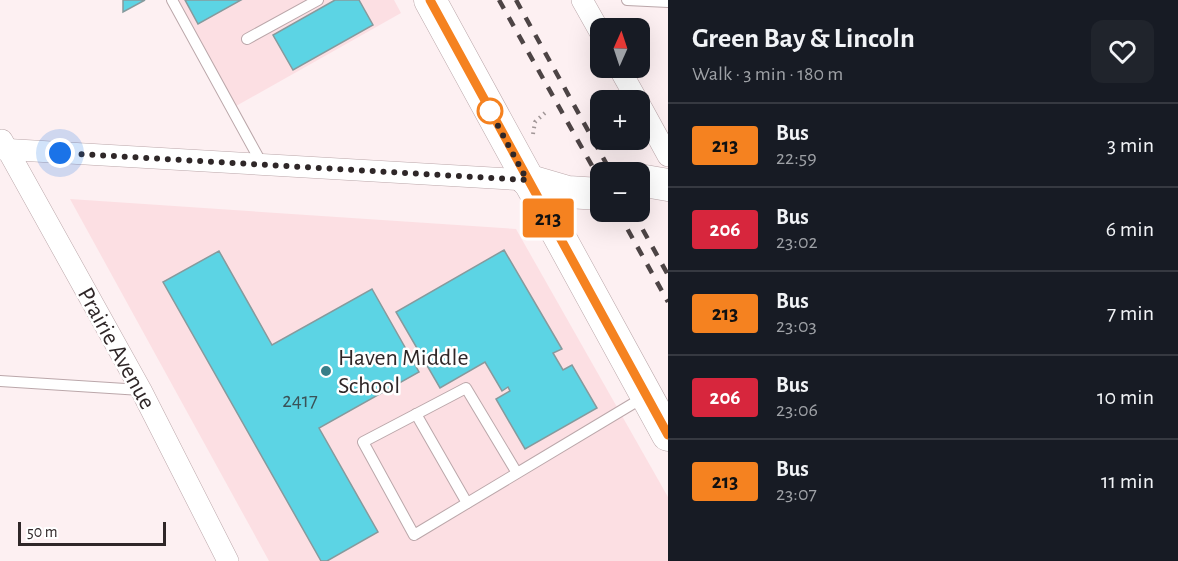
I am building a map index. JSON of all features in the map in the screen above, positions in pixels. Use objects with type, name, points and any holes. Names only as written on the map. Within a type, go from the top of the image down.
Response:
[{"type":"main road","points":[[430,0],[668,435]]},
{"type":"main road","points":[[527,180],[557,174],[590,176]]},
{"type":"main road","points":[[527,180],[568,192],[590,193]]},
{"type":"main road","points":[[650,182],[668,184]]},
{"type":"main road","points":[[650,198],[668,195]]},
{"type":"street","points":[[582,0],[592,18]]},
{"type":"street","points":[[650,124],[668,156]]},
{"type":"street","points":[[2,145],[527,180]]},
{"type":"street","name":"Prairie Avenue","points":[[2,145],[141,390],[228,561]]},
{"type":"lane","points":[[172,0],[262,164]]},
{"type":"lane","points":[[247,39],[318,0]]},
{"type":"lane","points":[[627,0],[668,2]]},
{"type":"lane","points":[[0,381],[141,390]]},
{"type":"lane","points":[[517,473],[466,388],[363,442],[414,535],[517,473],[646,395]]},
{"type":"lane","points":[[416,414],[467,503]]},
{"type":"path","points":[[535,140],[533,127],[540,116],[545,113]]},
{"type":"shaded area","points":[[169,0],[394,0],[401,13],[229,110]]},
{"type":"shaded area","points":[[70,199],[516,229],[668,497],[668,561],[269,561]]},
{"type":"building","points":[[123,0],[145,0],[123,12]]},
{"type":"building","points":[[185,0],[241,0],[198,24]]},
{"type":"building","points":[[335,0],[359,0],[373,25],[293,70],[273,35]]},
{"type":"building","points":[[504,250],[562,349],[553,353],[563,370],[572,365],[597,408],[525,449],[496,399],[510,391],[508,387],[502,391],[485,362],[440,388],[396,312]]},
{"type":"building","points":[[219,251],[272,345],[372,289],[419,372],[319,428],[378,532],[327,561],[321,561],[163,282]]},
{"type":"railway","points":[[499,0],[590,162]]},
{"type":"railway","points":[[516,0],[605,162]]},
{"type":"railway","points":[[624,222],[668,302]]},
{"type":"railway","points":[[639,222],[668,275]]},
{"type":"bus line","name":"213","points":[[430,0],[668,435]]},
{"type":"place","name":"Haven Middle School","points":[[326,371]]},
{"type":"route","points":[[60,153],[527,180],[490,111]]}]
